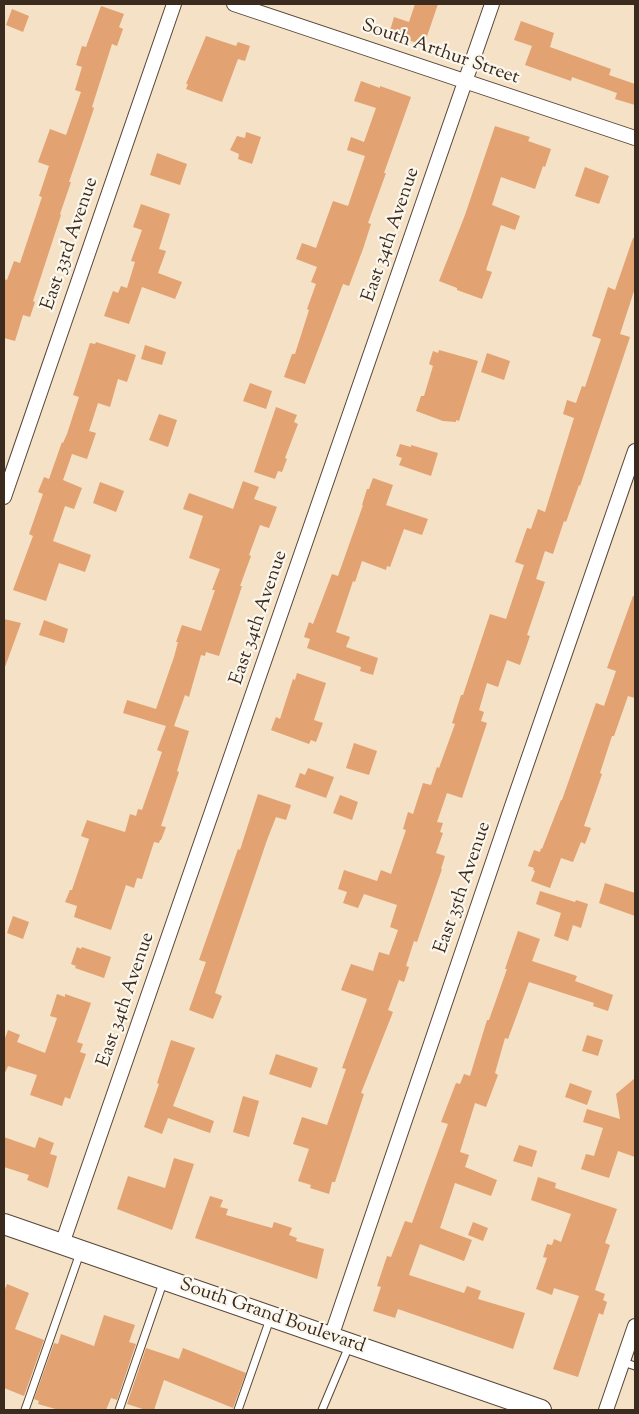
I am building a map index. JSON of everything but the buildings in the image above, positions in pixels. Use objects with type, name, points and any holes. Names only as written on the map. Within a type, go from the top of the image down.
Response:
[{"type":"main road","name":"South Grand Boulevard","points":[[4,1224],[541,1410]]},
{"type":"street","name":"East 33rd Avenue","points":[[4,497],[174,4]]},
{"type":"street","name":"South Arthur Street","points":[[234,4],[635,138]]},
{"type":"street","name":"East 34th Avenue","points":[[71,1247],[492,4]]},
{"type":"street","name":"East 35th Avenue","points":[[331,1337],[635,451]]},
{"type":"street","points":[[606,1410],[629,1364],[635,1326]]},
{"type":"lane","points":[[24,1410],[71,1247]]},
{"type":"lane","points":[[120,1410],[164,1279]]},
{"type":"lane","points":[[238,1410],[271,1316]]},
{"type":"lane","points":[[322,1410],[350,1344]]}]
